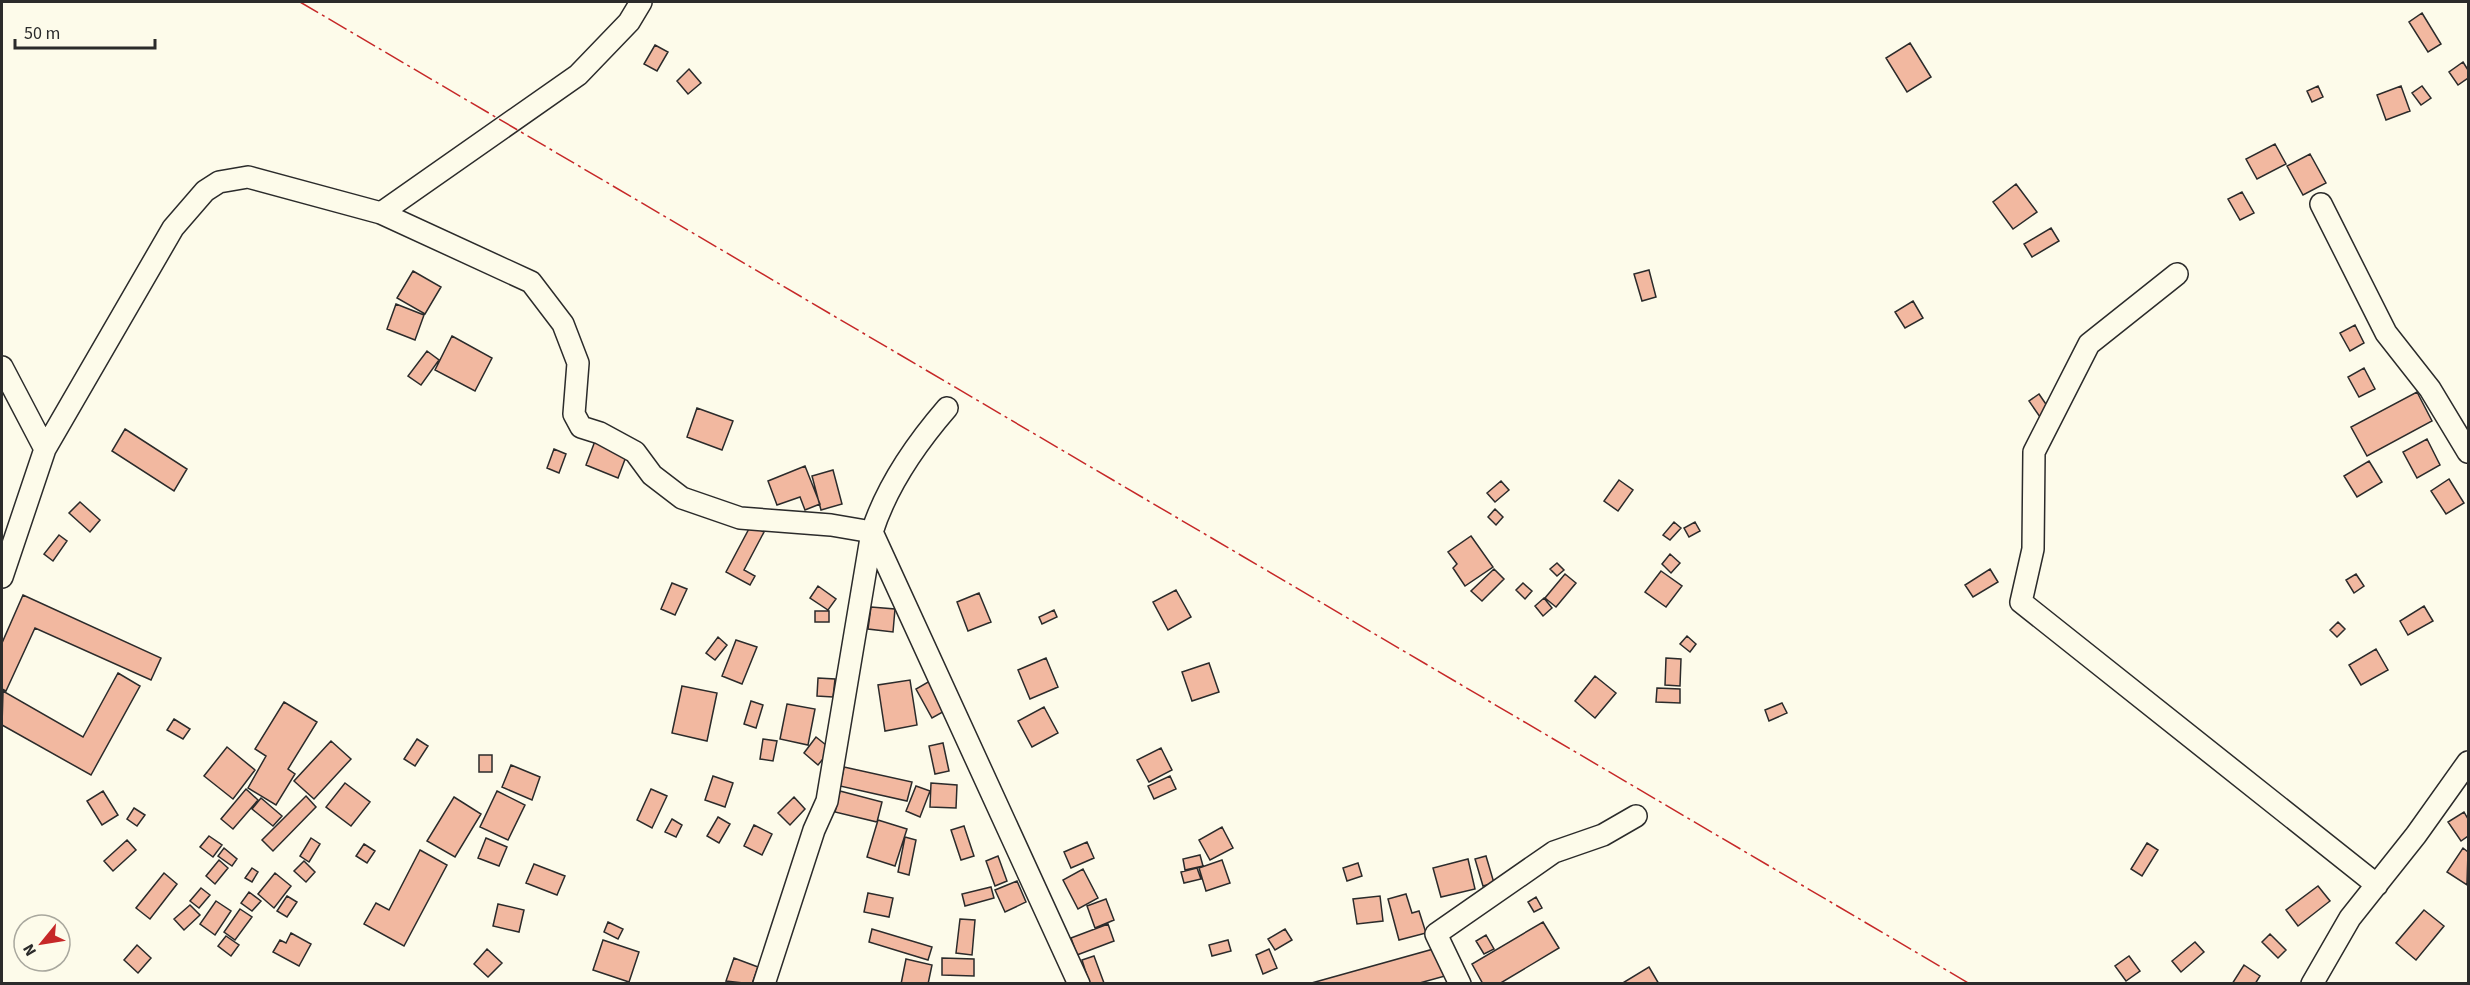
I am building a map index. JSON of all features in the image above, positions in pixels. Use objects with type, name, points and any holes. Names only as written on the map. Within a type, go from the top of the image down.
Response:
[{"type":"street","points":[[381,213],[578,75],[629,22],[641,2]]},
{"type":"street","points":[[2,577],[45,450],[173,228],[204,191],[219,182],[248,177],[381,213],[531,282],[563,324],[578,363],[574,414],[581,427],[600,433],[635,452],[652,475],[682,498],[740,518],[831,525],[872,532]]},
{"type":"street","points":[[2321,204],[2386,333],[2430,388],[2469,452]]},
{"type":"street","points":[[2177,274],[2089,344],[2034,452],[2033,549],[2021,602],[2376,885]]},
{"type":"street","points":[[2,367],[45,450]]},
{"type":"street","points":[[764,984],[814,830],[827,801],[872,532],[879,511],[916,444],[947,408]]},
{"type":"street","points":[[872,532],[1079,984]]},
{"type":"street","points":[[2312,984],[2350,918],[2469,762]]},
{"type":"street","points":[[1460,984],[1436,934],[1554,852],[1603,835],[1636,816]]},
{"type":"building","points":[[2422,13],[2441,44],[2428,52],[2409,22]]},
{"type":"building","points":[[1910,43],[1931,77],[1907,92],[1886,58]]},
{"type":"building","points":[[655,45],[668,52],[657,71],[644,64]]},
{"type":"building","points":[[2463,62],[2468,70],[2468,78],[2458,85],[2449,72]]},
{"type":"building","points":[[689,69],[701,83],[688,94],[677,81]]},
{"type":"building","points":[[2318,86],[2323,97],[2312,102],[2307,91]]},
{"type":"building","points":[[2401,86],[2410,111],[2386,120],[2377,95]]},
{"type":"building","points":[[2422,86],[2431,98],[2421,105],[2412,93]]},
{"type":"building","points":[[2275,144],[2286,164],[2257,179],[2246,159]]},
{"type":"building","points":[[2310,154],[2326,183],[2303,195],[2287,166]]},
{"type":"building","points":[[2016,184],[2037,212],[2013,229],[1993,202]]},
{"type":"building","points":[[2242,192],[2254,213],[2240,220],[2228,199]]},
{"type":"building","points":[[2051,228],[2059,241],[2032,257],[2024,244]]},
{"type":"building","points":[[1649,270],[1656,297],[1642,301],[1634,274]]},
{"type":"building","points":[[413,271],[441,287],[425,314],[397,298]]},
{"type":"building","points":[[1913,301],[1923,318],[1905,328],[1895,312]]},
{"type":"building","points":[[396,304],[424,315],[415,340],[387,329]]},
{"type":"building","points":[[2355,325],[2364,343],[2350,351],[2340,333]]},
{"type":"building","points":[[452,336],[492,358],[475,391],[435,370]]},
{"type":"building","points":[[427,351],[439,360],[421,385],[408,376]]},
{"type":"building","points":[[2364,368],[2375,389],[2359,397],[2348,377]]},
{"type":"building","points":[[2417,392],[2432,421],[2367,456],[2351,427]]},
{"type":"building","points":[[2039,394],[2050,410],[2040,417],[2029,401]]},
{"type":"building","points":[[697,408],[733,421],[722,450],[687,437]]},
{"type":"building","points":[[125,429],[187,469],[174,491],[112,451]]},
{"type":"building","points":[[2427,439],[2440,465],[2417,478],[2403,452]]},
{"type":"building","points":[[595,441],[627,454],[618,478],[586,465]]},
{"type":"building","points":[[554,449],[566,454],[559,473],[547,468]]},
{"type":"building","points":[[2369,461],[2382,482],[2357,497],[2344,476]]},
{"type":"building","points":[[805,466],[820,504],[805,510],[800,497],[777,505],[768,481]]},
{"type":"building","points":[[833,470],[842,504],[821,510],[812,476]]},
{"type":"building","points":[[2449,479],[2464,503],[2446,514],[2431,491]]},
{"type":"building","points":[[1619,480],[1633,490],[1618,511],[1604,501]]},
{"type":"building","points":[[1501,481],[1509,490],[1495,502],[1487,493]]},
{"type":"building","points":[[80,502],[100,520],[90,532],[69,513]]},
{"type":"building","points":[[1495,509],[1503,517],[1496,525],[1488,517]]},
{"type":"building","points":[[1674,522],[1681,528],[1670,540],[1663,535]]},
{"type":"building","points":[[1695,522],[1700,531],[1689,537],[1684,528]]},
{"type":"building","points":[[751,525],[764,532],[744,570],[755,576],[750,585],[726,572]]},
{"type":"building","points":[[59,535],[67,541],[53,561],[44,554]]},
{"type":"building","points":[[1471,536],[1493,567],[1465,586],[1453,568],[1457,564],[1448,552]]},
{"type":"building","points":[[1670,554],[1680,563],[1671,573],[1662,564]]},
{"type":"building","points":[[1557,563],[1564,570],[1557,576],[1550,569]]},
{"type":"building","points":[[1494,569],[1504,579],[1482,601],[1471,591]]},
{"type":"building","points":[[1990,569],[1998,582],[1973,597],[1965,585]]},
{"type":"building","points":[[1661,571],[1682,586],[1666,607],[1645,592]]},
{"type":"building","points":[[1565,574],[1576,583],[1556,607],[1545,598]]},
{"type":"building","points":[[2356,574],[2364,586],[2354,593],[2346,580]]},
{"type":"building","points":[[672,583],[687,589],[675,615],[661,609]]},
{"type":"building","points":[[1523,583],[1532,591],[1525,599],[1516,590]]},
{"type":"building","points":[[818,586],[836,599],[828,610],[810,598]]},
{"type":"building","points":[[1176,590],[1191,617],[1168,630],[1153,602]]},
{"type":"building","points":[[979,593],[991,622],[968,631],[957,602]]},
{"type":"building","points":[[23,595],[161,658],[151,680],[35,628],[6,691],[2,689],[2,643]]},
{"type":"building","points":[[1544,598],[1552,608],[1543,616],[1535,606]]},
{"type":"building","points":[[2424,606],[2433,621],[2408,635],[2400,621]]},
{"type":"building","points":[[871,607],[895,609],[893,632],[868,629]]},
{"type":"building","points":[[1054,610],[1057,617],[1042,624],[1039,617]]},
{"type":"building","points":[[815,611],[829,611],[829,622],[815,622]]},
{"type":"building","points":[[2338,622],[2345,629],[2337,637],[2330,630]]},
{"type":"building","points":[[1687,636],[1696,644],[1690,652],[1680,644]]},
{"type":"building","points":[[718,637],[727,645],[715,660],[706,653]]},
{"type":"building","points":[[736,640],[757,647],[742,684],[722,676]]},
{"type":"building","points":[[2376,649],[2388,670],[2361,685],[2349,665]]},
{"type":"building","points":[[1046,658],[1058,687],[1030,699],[1018,670]]},
{"type":"building","points":[[1666,658],[1681,659],[1680,686],[1665,685]]},
{"type":"building","points":[[1209,663],[1219,692],[1192,701],[1182,672]]},
{"type":"building","points":[[118,673],[140,686],[91,775],[2,725],[3,691],[83,737]]},
{"type":"building","points":[[1595,676],[1616,693],[1595,718],[1575,701]]},
{"type":"building","points":[[818,678],[835,679],[833,697],[817,696]]},
{"type":"building","points":[[935,678],[950,708],[932,718],[916,689]]},
{"type":"building","points":[[910,680],[917,725],[885,731],[878,685]]},
{"type":"building","points":[[682,686],[717,693],[707,741],[672,733]]},
{"type":"building","points":[[1657,688],[1680,689],[1680,703],[1656,702]]},
{"type":"building","points":[[751,701],[763,705],[756,728],[744,724]]},
{"type":"building","points":[[284,702],[317,722],[288,769],[295,774],[276,805],[248,788],[266,756],[255,749]]},
{"type":"building","points":[[1782,703],[1787,713],[1769,721],[1765,710]]},
{"type":"building","points":[[787,704],[815,709],[808,745],[780,739]]},
{"type":"building","points":[[1044,707],[1058,733],[1032,747],[1018,721]]},
{"type":"building","points":[[174,719],[190,729],[183,739],[167,730]]},
{"type":"building","points":[[816,737],[831,749],[818,765],[804,753]]},
{"type":"building","points":[[417,739],[428,746],[415,766],[404,759]]},
{"type":"building","points":[[763,739],[777,741],[773,761],[760,759]]},
{"type":"building","points":[[331,741],[351,759],[314,799],[294,781]]},
{"type":"building","points":[[943,743],[949,771],[935,774],[929,746]]},
{"type":"building","points":[[227,747],[255,770],[233,799],[204,776]]},
{"type":"building","points":[[1161,748],[1172,770],[1149,782],[1137,760]]},
{"type":"building","points":[[479,755],[492,755],[492,772],[479,772]]},
{"type":"building","points":[[511,765],[540,777],[532,800],[502,787]]},
{"type":"building","points":[[844,767],[912,782],[907,801],[840,786]]},
{"type":"building","points":[[713,776],[733,783],[725,807],[705,800]]},
{"type":"building","points":[[1170,776],[1176,789],[1154,799],[1148,786]]},
{"type":"building","points":[[345,783],[370,802],[351,826],[326,807]]},
{"type":"building","points":[[931,783],[957,785],[956,808],[930,807]]},
{"type":"building","points":[[916,786],[930,791],[920,817],[906,811]]},
{"type":"building","points":[[246,789],[258,800],[233,829],[221,819]]},
{"type":"building","points":[[651,789],[667,796],[652,828],[637,820]]},
{"type":"building","points":[[103,791],[118,815],[102,825],[87,801]]},
{"type":"building","points":[[497,791],[525,805],[508,840],[480,827]]},
{"type":"building","points":[[840,791],[882,802],[877,822],[835,812]]},
{"type":"building","points":[[306,796],[316,807],[273,851],[262,840]]},
{"type":"building","points":[[454,797],[481,814],[455,857],[427,841]]},
{"type":"building","points":[[794,797],[805,809],[790,825],[778,813]]},
{"type":"building","points":[[261,798],[282,816],[273,826],[252,809]]},
{"type":"building","points":[[134,808],[145,815],[137,826],[127,819]]},
{"type":"building","points":[[2464,812],[2468,819],[2468,836],[2461,841],[2448,822]]},
{"type":"building","points":[[718,817],[730,824],[719,843],[707,836]]},
{"type":"building","points":[[672,819],[682,825],[676,837],[665,832]]},
{"type":"building","points":[[878,820],[907,829],[895,866],[867,857]]},
{"type":"building","points":[[754,825],[772,834],[762,855],[744,846]]},
{"type":"building","points":[[964,826],[974,856],[961,860],[951,830]]},
{"type":"building","points":[[1222,827],[1233,848],[1210,860],[1199,840]]},
{"type":"building","points":[[209,836],[222,845],[213,857],[200,847]]},
{"type":"building","points":[[905,837],[916,840],[909,875],[898,872]]},
{"type":"building","points":[[311,838],[320,844],[309,862],[300,856]]},
{"type":"building","points":[[486,838],[507,847],[499,866],[478,858]]},
{"type":"building","points":[[127,840],[136,850],[113,871],[104,861]]},
{"type":"building","points":[[1087,842],[1094,858],[1071,868],[1064,852]]},
{"type":"building","points":[[2147,843],[2158,850],[2142,876],[2131,869]]},
{"type":"building","points":[[364,844],[375,851],[367,863],[356,856]]},
{"type":"building","points":[[224,848],[237,859],[232,866],[218,856]]},
{"type":"building","points":[[2463,848],[2468,852],[2467,885],[2447,872]]},
{"type":"building","points":[[420,850],[447,865],[404,946],[364,924],[376,903],[389,910]]},
{"type":"building","points":[[1200,855],[1203,866],[1185,870],[1183,859]]},
{"type":"building","points":[[998,856],[1007,881],[995,886],[986,861]]},
{"type":"building","points":[[1486,856],[1494,883],[1483,886],[1475,859]]},
{"type":"building","points":[[1468,859],[1475,889],[1441,897],[1433,868]]},
{"type":"building","points":[[219,860],[228,868],[215,884],[206,876]]},
{"type":"building","points":[[1222,860],[1230,883],[1206,891],[1199,868]]},
{"type":"building","points":[[304,861],[315,872],[306,882],[294,871]]},
{"type":"building","points":[[1358,863],[1362,876],[1347,881],[1343,868]]},
{"type":"building","points":[[534,864],[565,876],[557,895],[526,883]]},
{"type":"building","points":[[252,868],[258,872],[252,882],[245,878]]},
{"type":"building","points":[[1197,868],[1201,879],[1184,883],[1181,872]]},
{"type":"building","points":[[1083,869],[1098,898],[1078,909],[1063,880]]},
{"type":"building","points":[[164,873],[177,884],[150,919],[136,908]]},
{"type":"building","points":[[275,873],[291,886],[274,908],[258,894]]},
{"type":"building","points":[[1017,881],[1026,902],[1005,912],[995,890]]},
{"type":"building","points":[[2318,886],[2330,901],[2298,926],[2286,910]]},
{"type":"building","points":[[991,887],[994,898],[965,906],[962,894]]},
{"type":"building","points":[[201,888],[210,895],[199,908],[190,901]]},
{"type":"building","points":[[249,892],[261,901],[252,911],[241,903]]},
{"type":"building","points":[[868,893],[893,898],[889,917],[864,912]]},
{"type":"building","points":[[1406,894],[1412,913],[1419,911],[1426,933],[1399,940],[1388,899]]},
{"type":"building","points":[[287,896],[297,902],[287,917],[277,911]]},
{"type":"building","points":[[1380,896],[1383,921],[1357,924],[1353,899]]},
{"type":"building","points":[[1536,897],[1542,908],[1534,912],[1528,902]]},
{"type":"building","points":[[1106,899],[1114,920],[1095,928],[1087,906]]},
{"type":"building","points":[[216,901],[231,911],[215,935],[200,924]]},
{"type":"building","points":[[498,904],[524,910],[519,932],[493,926]]},
{"type":"building","points":[[190,905],[200,915],[184,930],[174,919]]},
{"type":"building","points":[[240,909],[252,917],[235,940],[224,932]]},
{"type":"building","points":[[2424,910],[2444,926],[2416,960],[2396,943]]},
{"type":"building","points":[[960,919],[975,920],[972,955],[956,953]]},
{"type":"building","points":[[608,922],[623,929],[618,939],[604,932]]},
{"type":"building","points":[[1543,922],[1559,948],[1499,984],[1483,984],[1472,964]]},
{"type":"building","points":[[1108,924],[1114,941],[1077,955],[1071,938]]},
{"type":"building","points":[[872,929],[932,947],[928,960],[869,942]]},
{"type":"building","points":[[1285,929],[1292,940],[1275,950],[1268,939]]},
{"type":"building","points":[[291,933],[311,944],[299,966],[273,952],[280,940],[286,943]]},
{"type":"building","points":[[2270,934],[2286,950],[2278,958],[2262,942]]},
{"type":"building","points":[[1486,935],[1494,949],[1484,954],[1476,941]]},
{"type":"building","points":[[226,936],[239,945],[231,956],[218,946]]},
{"type":"building","points":[[603,940],[639,952],[629,982],[593,970]]},
{"type":"building","points":[[1228,940],[1231,951],[1212,956],[1209,945]]},
{"type":"building","points":[[2195,942],[2204,952],[2181,972],[2172,961]]},
{"type":"building","points":[[137,945],[151,958],[138,973],[124,960]]},
{"type":"building","points":[[1437,948],[1445,976],[1416,984],[1308,984]]},
{"type":"building","points":[[487,949],[502,963],[488,977],[474,964]]},
{"type":"building","points":[[1269,949],[1277,968],[1263,974],[1256,955]]},
{"type":"building","points":[[1094,956],[1104,983],[1082,984],[1088,979],[1082,960]]},
{"type":"building","points":[[2129,956],[2140,971],[2126,981],[2115,966]]},
{"type":"building","points":[[734,958],[758,967],[752,984],[726,981]]},
{"type":"building","points":[[942,958],[974,959],[974,976],[942,975]]},
{"type":"building","points":[[906,959],[932,965],[928,984],[901,984]]},
{"type":"building","points":[[2244,965],[2260,976],[2255,984],[2232,984]]},
{"type":"building","points":[[1649,967],[1659,984],[1621,984]]},
{"type":"power","points":[[300,2],[1970,984]]}]
